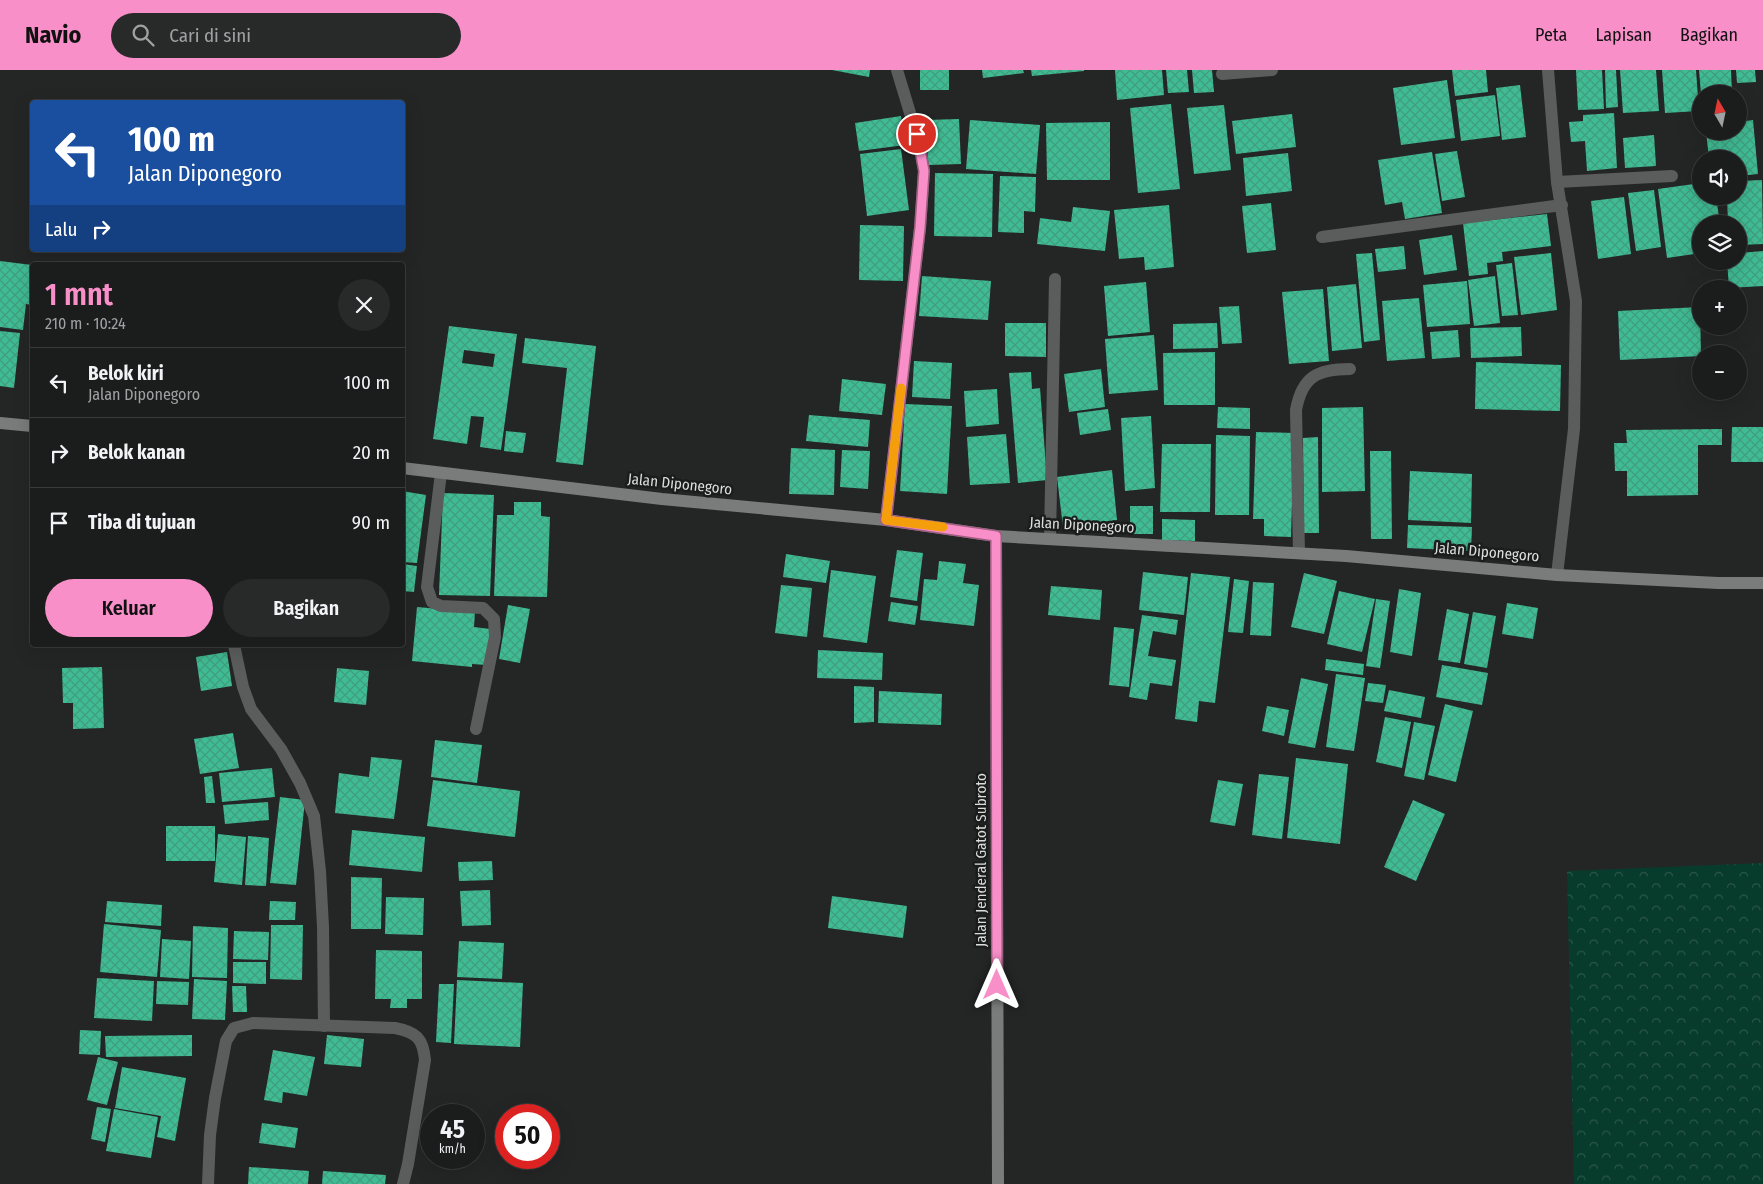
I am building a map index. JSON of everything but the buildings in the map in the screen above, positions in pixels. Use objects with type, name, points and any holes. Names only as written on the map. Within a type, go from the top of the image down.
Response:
[{"type":"main road","points":[[0,423],[30,426]]},
{"type":"main road","name":"Jalan Diponegoro","points":[[405,468],[662,499],[886,520],[996,536],[1346,556],[1557,575],[1763,583]]},
{"type":"main road","name":"Jalan Jenderal Gatot Subroto","points":[[996,536],[998,1184]]},
{"type":"street","points":[[886,520],[920,228],[924,171],[920,146],[897,70]]},
{"type":"street","points":[[1222,74],[1272,70]]},
{"type":"street","points":[[1548,70],[1557,182],[1576,301],[1574,429],[1557,575]]},
{"type":"street","points":[[1557,182],[1672,176]]},
{"type":"street","points":[[1322,237],[1562,205]]},
{"type":"street","points":[[1050,539],[1055,278]]},
{"type":"street","points":[[1299,553],[1296,410],[1298,398],[1308,378],[1338,369],[1350,369]]},
{"type":"street","points":[[441,473],[427,587],[432,602],[441,606],[483,608],[494,619],[495,637],[476,729]]},
{"type":"street","points":[[234,647],[243,687],[251,709],[282,749],[300,782],[314,816],[323,918],[324,1026]]},
{"type":"street","points":[[208,1184],[212,1112],[224,1047],[231,1031],[237,1027],[254,1023],[395,1028],[412,1032],[422,1044],[425,1060],[403,1184]]},
{"type":"green space","points":[[1763,863],[1763,1184],[1574,1184],[1567,871]]},
{"type":"slow traffic","points":[[901,388],[886,520],[943,527]]},
{"type":"route","points":[[917,134],[924,171],[923,191],[886,520],[996,536],[997,985]]}]
